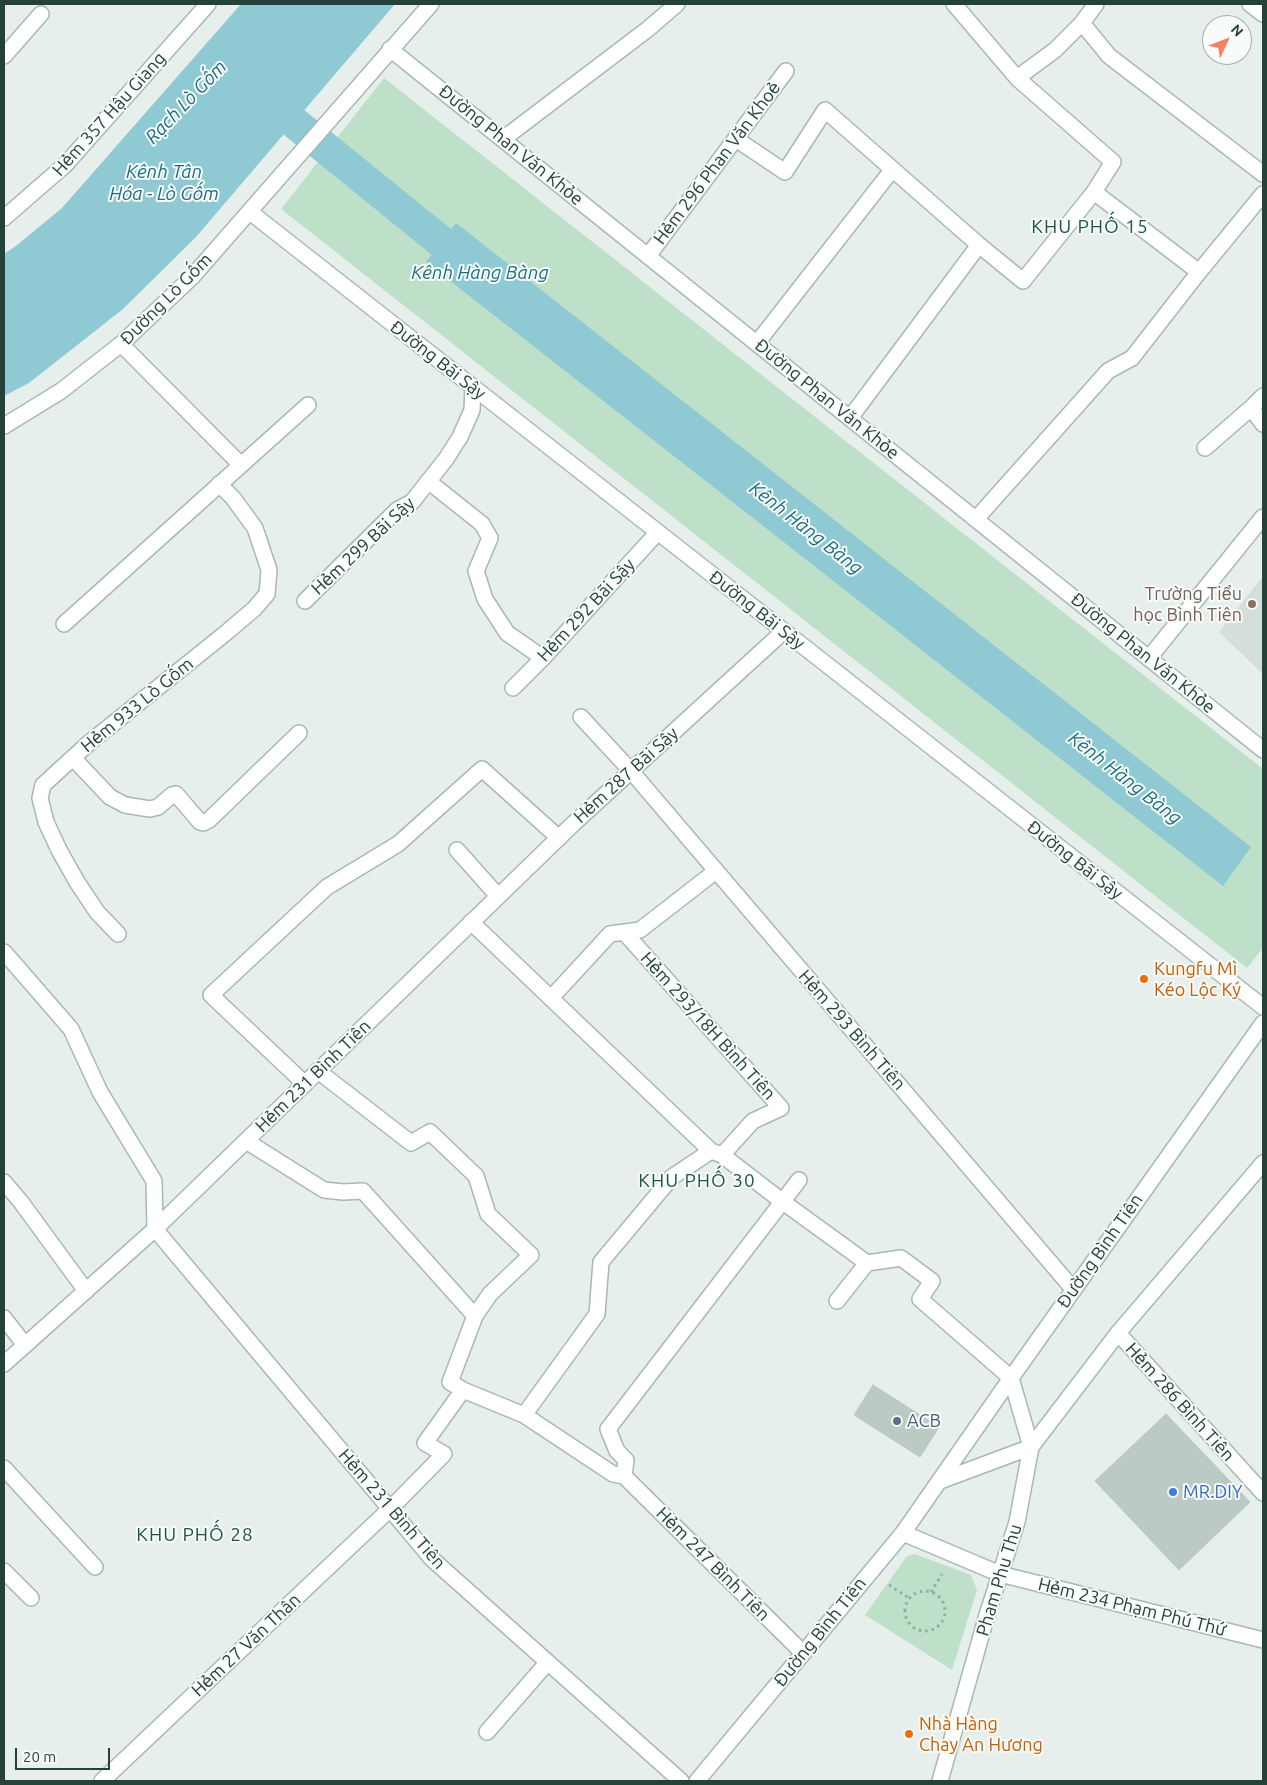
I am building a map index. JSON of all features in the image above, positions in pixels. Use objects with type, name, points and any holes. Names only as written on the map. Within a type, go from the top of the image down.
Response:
[{"type":"street","name":"Hẻm 357 Hậu Giang","points":[[4,218],[65,165],[208,4]]},
{"type":"street","name":"Đường Lò Gốm","points":[[4,426],[61,391],[121,344],[192,277],[431,4]]},
{"type":"street","points":[[503,139],[648,29],[677,4]]},
{"type":"street","points":[[736,139],[785,172],[825,110],[892,170],[1023,281],[1094,192],[1113,162],[1017,78],[954,4]]},
{"type":"street","points":[[1017,78],[1054,50],[1082,22],[1096,4]]},
{"type":"street","points":[[1250,4],[1263,14]]},
{"type":"street","points":[[4,56],[41,14]]},
{"type":"street","points":[[1082,22],[1109,56],[1263,174]]},
{"type":"street","name":"Đường Phan Văn Khỏe","points":[[390,49],[1263,750]]},
{"type":"street","name":"Hẻm 296 Phan Văn Khoẻ","points":[[648,256],[786,70]]},
{"type":"street","points":[[757,343],[892,170]]},
{"type":"street","points":[[1094,192],[1199,272]]},
{"type":"street","points":[[976,519],[1108,371],[1132,358],[1263,194]]},
{"type":"street","name":"Đường Bãi Sậy","points":[[250,212],[1263,1007]]},
{"type":"street","points":[[850,418],[979,245]]},
{"type":"street","points":[[121,344],[241,466]]},
{"type":"street","name":"Hẻm 299 Bãi Sậy","points":[[305,601],[397,510],[412,502],[446,459],[460,437],[472,410],[473,387]]},
{"type":"street","points":[[1206,448],[1263,396]]},
{"type":"street","points":[[64,624],[308,404]]},
{"type":"street","points":[[1250,408],[1263,424]]},
{"type":"street","points":[[428,481],[482,524],[490,538],[476,571],[485,599],[507,633],[543,658]]},
{"type":"street","name":"Hẻm 933 Lò Gốm","points":[[118,934],[97,912],[77,882],[46,822],[40,798],[43,784],[227,632],[254,609],[267,594],[269,570],[254,528],[238,504],[219,484]]},
{"type":"street","points":[[1149,658],[1263,517]]},
{"type":"street","name":"Hẻm 292 Bãi Sậy","points":[[513,688],[543,658],[658,532]]},
{"type":"street","name":"Hẻm 287 Bãi Sậy","points":[[471,922],[631,771],[784,631]]},
{"type":"street","name":"Hẻm 293 Bình Tiên","points":[[581,717],[631,771],[1073,1288]]},
{"type":"street","points":[[73,758],[110,798],[125,805],[150,809],[158,807],[172,795],[176,794],[200,822],[203,823],[209,820],[299,733]]},
{"type":"street","points":[[305,1084],[211,995],[327,887],[398,844],[482,769],[559,838]]},
{"type":"street","points":[[457,850],[498,896]]},
{"type":"street","name":"Hẻm 293/18H Bình Tiên","points":[[551,998],[610,934],[640,930],[716,871]]},
{"type":"street","points":[[471,922],[716,1153],[867,1263]]},
{"type":"street","name":"Hẻm 231 Bình Tiên","points":[[4,1364],[155,1228],[471,922]]},
{"type":"street","name":"Hẻm 293/18H Bình Tiên","points":[[624,932],[781,1108],[754,1121],[716,1153]]},
{"type":"street","points":[[4,952],[71,1028],[100,1092],[154,1181],[155,1228]]},
{"type":"street","name":"Đường Bình Tiên","points":[[697,1781],[903,1533],[1073,1288],[1263,1023]]},
{"type":"street","points":[[318,1071],[411,1143],[430,1132],[476,1176],[488,1214],[531,1255],[490,1294],[475,1316],[450,1382],[462,1390]]},
{"type":"street","points":[[246,1141],[324,1190],[343,1192],[363,1191],[475,1316]]},
{"type":"street","points":[[524,1415],[597,1314],[601,1262],[672,1177],[716,1153]]},
{"type":"street","points":[[940,1481],[1031,1447],[1118,1333],[1263,1163]]},
{"type":"street","points":[[624,1476],[626,1460],[617,1451],[608,1429],[798,1180]]},
{"type":"street","points":[[4,1182],[21,1202],[86,1291]]},
{"type":"street","name":"Hẻm 231 Bình Tiên","points":[[155,1228],[432,1559],[681,1781]]},
{"type":"street","points":[[837,1301],[867,1263],[901,1258],[932,1281],[920,1300],[1011,1378]]},
{"type":"street","points":[[4,1318],[25,1345]]},
{"type":"street","name":"Hẻm 286 Bình Tiên","points":[[1118,1333],[1263,1493]]},
{"type":"street","name":"Pham Phu Thu","points":[[940,1781],[1017,1522],[1031,1447],[1011,1378]]},
{"type":"street","name":"Hẻm 27 Văn Thân","points":[[102,1781],[390,1509],[444,1454],[425,1443],[462,1390]]},
{"type":"street","name":"Hẻm 247 Bình Tiên","points":[[462,1390],[524,1415],[613,1474],[624,1476],[803,1653]]},
{"type":"street","points":[[4,1468],[95,1567]]},
{"type":"street","name":"Hẻm 234 Phạm Phú Thứ","points":[[903,1533],[1000,1574],[1263,1640]]},
{"type":"street","points":[[4,1571],[31,1598]]},
{"type":"street","points":[[487,1732],[548,1663]]},
{"type":"path","points":[[921,1591],[928,1591],[939,1597],[945,1608],[943,1621],[933,1630],[927,1631],[920,1631],[914,1628],[906,1618],[906,1604],[909,1598],[921,1591]]},
{"type":"shaded area","name":"Trường Tiểu học Bình Tiên","points":[[1263,576],[1263,674],[1219,632]]},
{"type":"green space","points":[[384,78],[1263,769],[1263,948],[1247,968],[281,209]]},
{"type":"green space","points":[[915,1554],[971,1575],[977,1590],[952,1670],[865,1615],[907,1556]]},
{"type":"water","name":"Kênh Tân Hóa - Lò Gốm","points":[[241,4],[395,4],[196,237],[123,309],[29,383],[4,396],[4,254],[62,208]]},
{"type":"water","name":"Kênh Hàng Bàng","points":[[456,223],[1251,847],[1223,886],[426,262]]},
{"type":"building","name":"ACB","points":[[873,1385],[939,1427],[920,1457],[854,1415]]},
{"type":"building","name":"MR.DIY","points":[[1166,1414],[1250,1502],[1179,1570],[1095,1481]]},
{"type":"waterway","name":"Kênh Hàng Bàng","points":[[259,94],[476,270]]},
{"type":"place","name":"Trường Tiểu học Bình Tiên","points":[[1252,604]]},
{"type":"place","name":"Kungfu Mì Kéo Lộc Ký","points":[[1144,979]]},
{"type":"place","name":"ACB","points":[[897,1421]]},
{"type":"place","name":"MR.DIY","points":[[1173,1492]]},
{"type":"place","name":"Nhà Hàng Chay An Hương","points":[[909,1734]]},
{"type":"district","name":"KHU PHỐ 15","points":[[1090,227]]},
{"type":"district","name":"KHU PHỐ 30","points":[[697,1181]]},
{"type":"district","name":"KHU PHỐ 28","points":[[195,1535]]},
{"type":"water label","name":"Rạch Lò Gốm","points":[[186,102]]}]
